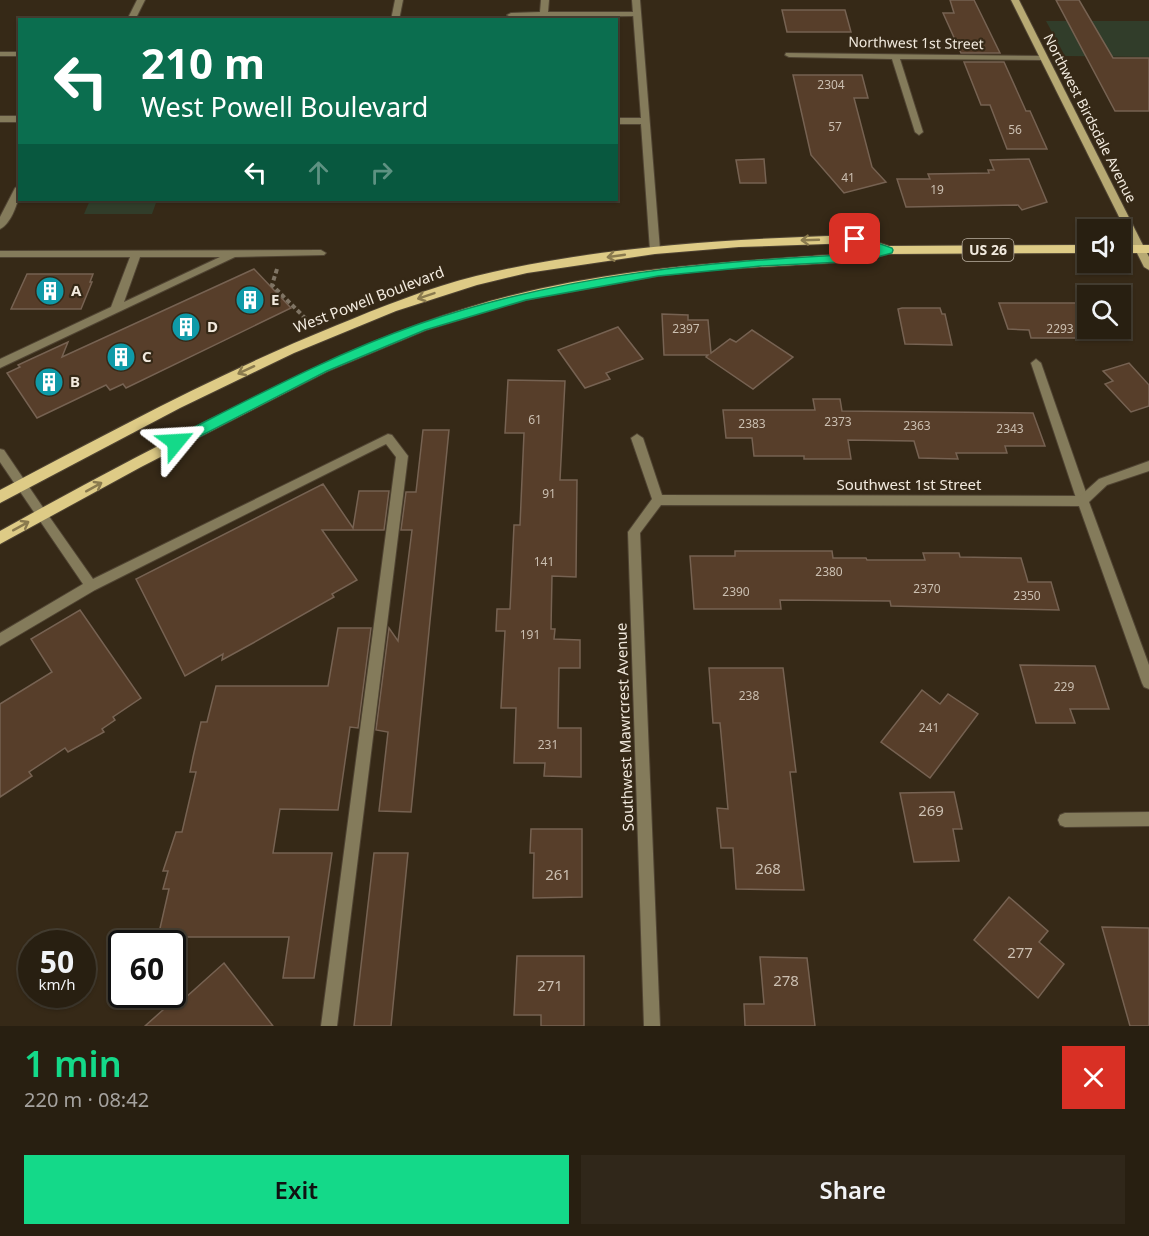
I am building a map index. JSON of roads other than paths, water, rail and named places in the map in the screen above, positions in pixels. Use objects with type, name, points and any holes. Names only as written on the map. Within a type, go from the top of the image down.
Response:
[{"type":"main road","name":"Northwest Birdsdale Avenue","points":[[1015,0],[1043,58],[1145,249],[1149,267]]},
{"type":"main road","name":"West Powell Boulevard","points":[[0,496],[175,404],[322,335],[391,308],[475,281],[527,269],[655,250],[739,243],[855,239],[888,250]]},
{"type":"main road","name":"West Powell Boulevard","points":[[0,538],[136,463],[322,368],[421,327],[526,296],[648,273],[709,266],[862,257],[888,250],[1077,249]]},
{"type":"street","points":[[132,18],[141,0]]},
{"type":"street","points":[[395,18],[399,0]]},
{"type":"street","points":[[544,17],[545,0]]},
{"type":"street","points":[[636,0],[655,250]]},
{"type":"street","points":[[511,15],[544,17],[637,14]]},
{"type":"street","points":[[0,54],[18,54]]},
{"type":"street","name":"Northwest 1st Street","points":[[789,55],[1043,58]]},
{"type":"street","points":[[895,56],[919,132]]},
{"type":"street","points":[[0,119],[18,119]]},
{"type":"street","points":[[618,121],[645,121]]},
{"type":"street","points":[[0,226],[18,192]]},
{"type":"street","points":[[0,254],[321,254]]},
{"type":"street","points":[[116,309],[136,254]]},
{"type":"street","points":[[0,364],[235,254]]},
{"type":"street","points":[[1036,363],[1149,683]]},
{"type":"street","points":[[0,640],[92,586],[388,438],[402,456],[329,1026]]},
{"type":"street","points":[[637,438],[658,500]]},
{"type":"street","points":[[0,453],[92,586]]},
{"type":"street","points":[[1083,501],[1103,482],[1149,466]]},
{"type":"street","name":"Southwest 1st Street","points":[[658,500],[1083,501]]},
{"type":"street","name":"Southwest Mawrcrest Avenue","points":[[652,1026],[634,532],[658,500]]},
{"type":"street","points":[[1065,820],[1149,819]]},
{"type":"place","name":"A","points":[[50,291]]},
{"type":"place","name":"E","points":[[250,300]]},
{"type":"place","name":"D","points":[[186,327]]},
{"type":"place","name":"C","points":[[121,357]]},
{"type":"place","name":"B","points":[[49,382]]}]
